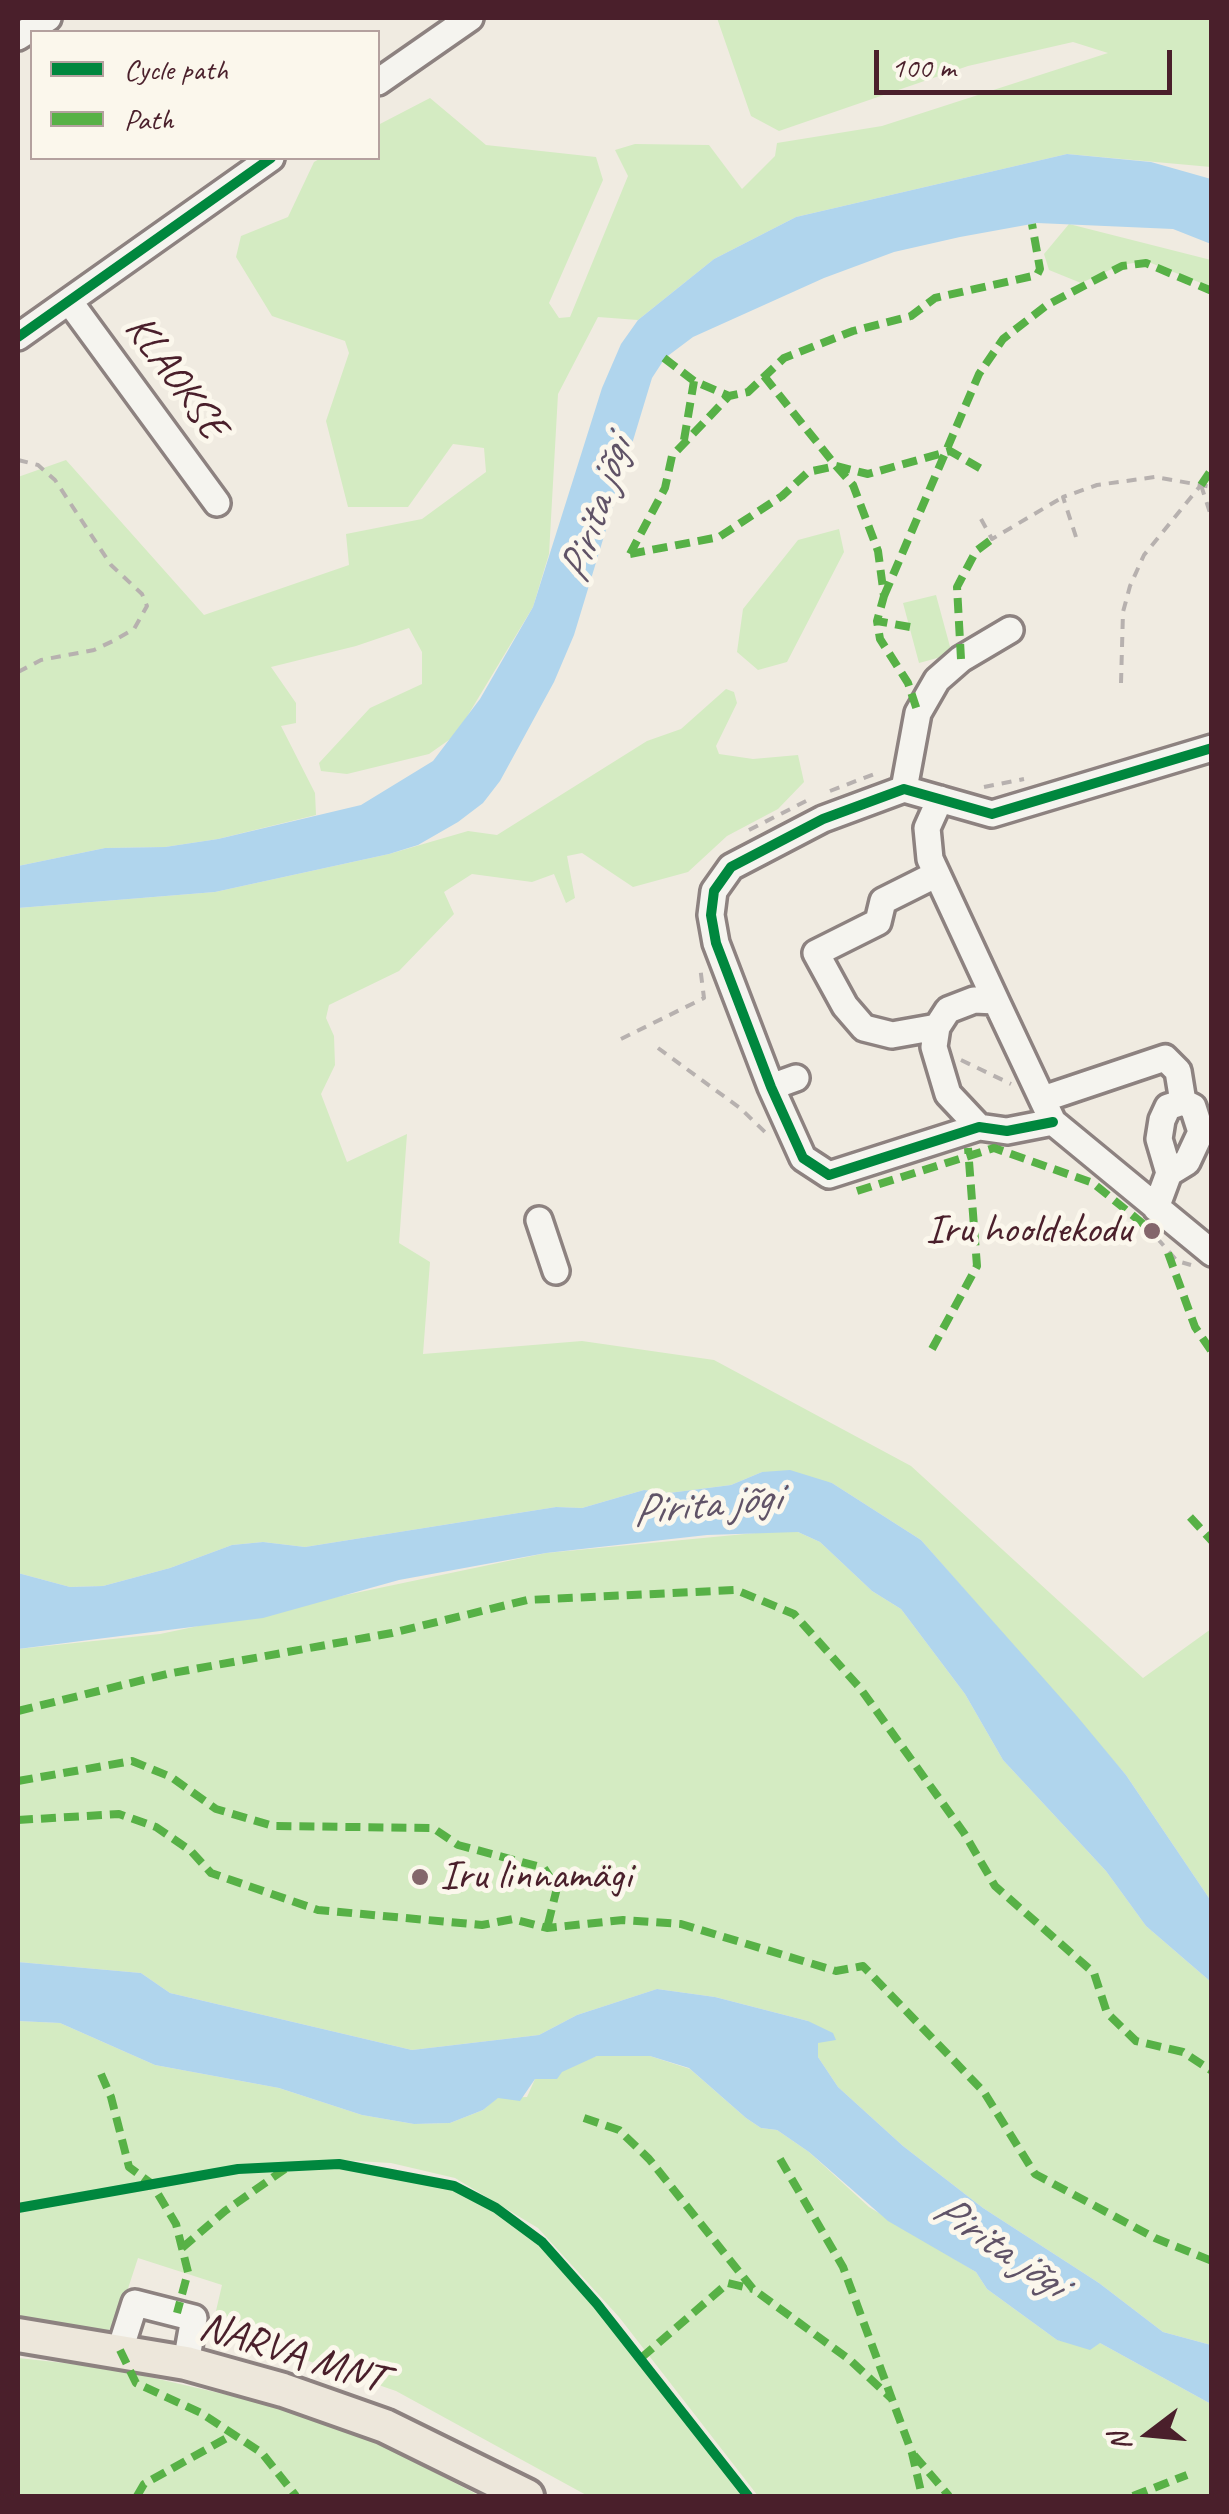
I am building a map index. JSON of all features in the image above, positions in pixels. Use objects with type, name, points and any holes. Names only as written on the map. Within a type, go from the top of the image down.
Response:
[{"type":"main road","name":"NARVA MNT","points":[[18,2335],[186,2362],[384,2426],[527,2496]]},
{"type":"street","points":[[18,36],[48,18]]},
{"type":"street","points":[[380,81],[470,18]]},
{"type":"street","points":[[18,337],[268,160]]},
{"type":"street","name":"KLAOKSE","points":[[69,300],[216,503]]},
{"type":"street","points":[[905,779],[918,713],[937,680],[1010,630]]},
{"type":"street","points":[[905,779],[940,800],[992,814],[1212,748]]},
{"type":"street","points":[[905,779],[731,867],[714,891],[711,915],[716,943],[770,1087],[804,1158],[828,1175],[979,1126],[1007,1131],[1165,1058],[1178,1071],[1183,1102]]},
{"type":"street","points":[[940,800],[927,828],[930,858],[1048,1111],[1212,1253]]},
{"type":"street","points":[[936,1037],[892,1036],[864,1028],[845,1006],[816,953],[878,922],[883,901],[937,874]]},
{"type":"street","points":[[979,1126],[948,1094],[936,1037],[948,1010],[974,1000],[996,1001]]},
{"type":"street","points":[[770,1087],[796,1078]]},
{"type":"street","points":[[1156,1208],[1170,1173],[1187,1162],[1206,1130],[1193,1108],[1183,1102],[1168,1107],[1162,1120],[1159,1139],[1170,1173]]},
{"type":"street","points":[[539,1220],[556,1270]]},
{"type":"street","points":[[120,2350],[135,2303],[194,2318],[186,2362]]},
{"type":"path","points":[[18,460],[38,465],[55,480],[111,565],[142,594],[147,606],[134,629],[114,641],[94,650],[41,660],[18,672]]},
{"type":"path","points":[[981,519],[992,539],[1064,497],[1096,486],[1155,477],[1212,487]]},
{"type":"path","points":[[1201,485],[1212,519]]},
{"type":"path","points":[[1121,683],[1122,612],[1130,586],[1144,555],[1201,485]]},
{"type":"path","points":[[1064,497],[1076,537]]},
{"type":"path","points":[[740,836],[782,810],[867,776],[905,779]]},
{"type":"path","points":[[975,787],[1028,778]]},
{"type":"path","points":[[621,1040],[698,1004],[704,998],[700,966]]},
{"type":"path","points":[[936,1037],[1048,1111]]},
{"type":"path","points":[[658,1048],[740,1108],[775,1144]]},
{"type":"green space","points":[[717,18],[1211,18],[1211,167],[1067,154],[796,217],[714,259],[638,320],[598,317],[558,394],[549,554],[533,607],[456,735],[429,754],[347,774],[321,771],[319,763],[370,708],[422,684],[422,652],[409,628],[271,667],[296,703],[296,723],[281,726],[315,793],[316,815],[218,839],[165,847],[105,848],[18,866],[18,477],[66,460],[204,615],[349,565],[346,534],[422,519],[486,472],[484,448],[453,444],[408,507],[348,507],[326,421],[349,353],[345,341],[272,316],[236,257],[241,236],[288,217],[314,162],[380,160],[380,124],[430,98],[486,145],[596,157],[603,180],[549,303],[559,318],[570,317],[628,176],[615,150],[635,144],[709,145],[742,189],[775,156],[777,143],[882,126],[1108,53],[1073,42],[968,66],[779,131],[751,116]]},
{"type":"green space","points":[[1069,224],[1211,260],[1211,287],[1146,261],[1121,265],[1081,283],[1049,270],[1044,254]]},
{"type":"green space","points":[[839,529],[844,552],[787,662],[758,670],[737,652],[743,609],[798,540]]},
{"type":"green space","points":[[936,595],[952,654],[919,663],[903,603]]},
{"type":"green space","points":[[726,689],[734,692],[737,703],[716,746],[719,754],[753,759],[798,755],[804,782],[778,809],[727,836],[688,872],[633,887],[582,853],[567,856],[575,898],[566,903],[554,874],[532,882],[472,874],[444,892],[454,914],[399,971],[329,1005],[326,1018],[334,1036],[335,1065],[321,1094],[347,1162],[407,1134],[399,1243],[430,1262],[423,1354],[582,1341],[714,1360],[911,1466],[1143,1678],[1211,1629],[1211,1901],[1126,1775],[921,1540],[832,1483],[762,1472],[731,1485],[669,1493],[644,1490],[582,1508],[556,1507],[305,1547],[263,1542],[232,1545],[170,1568],[103,1586],[70,1587],[18,1573],[18,908],[215,892],[389,854],[468,831],[497,835],[647,741],[681,729]]},
{"type":"green space","points":[[798,1532],[820,1542],[872,1591],[901,1609],[965,1694],[1003,1760],[1106,1871],[1146,1926],[1211,1982],[1211,2345],[1163,2332],[1099,2283],[983,2208],[903,2146],[838,2087],[818,2057],[808,2021],[715,1997],[657,1989],[577,2015],[539,2035],[412,2050],[170,1993],[141,1973],[18,1962],[18,1649],[160,1634],[546,1553]]},
{"type":"green space","points":[[18,2021],[60,2023],[155,2065],[279,2088],[362,2115],[414,2124],[450,2123],[483,2110],[497,2098],[527,2097],[535,2079],[597,2056],[650,2056],[690,2069],[746,2118],[761,2128],[777,2130],[809,2152],[869,2207],[976,2272],[987,2289],[1057,2340],[1100,2343],[1211,2404],[1211,2496],[758,2496],[619,2317],[538,2228],[455,2178],[391,2163],[337,2160],[454,2186],[496,2208],[542,2242],[597,2304],[748,2496],[588,2496],[396,2391],[212,2328],[222,2285],[138,2258],[121,2310],[109,2330],[18,2323]]},
{"type":"green space","points":[[18,2358],[110,2368],[333,2419],[480,2496],[18,2496]]},
{"type":"water","name":"Pirita jõgi","points":[[1067,154],[1151,162],[1211,179],[1211,244],[1173,229],[1037,223],[960,237],[894,252],[824,278],[693,337],[665,358],[652,378],[574,635],[554,682],[500,781],[483,803],[458,822],[418,845],[389,854],[215,892],[18,908],[18,866],[105,848],[165,847],[218,839],[361,805],[433,761],[480,699],[533,607],[602,388],[621,344],[638,320],[714,259],[796,217]]},
{"type":"water","name":"Pirita jõgi","points":[[790,1470],[832,1483],[921,1540],[1126,1775],[1211,1901],[1211,1982],[1146,1926],[1106,1871],[1003,1760],[965,1694],[901,1609],[872,1591],[820,1542],[798,1532],[707,1535],[546,1553],[399,1580],[263,1618],[18,1649],[18,1573],[70,1587],[103,1586],[170,1568],[232,1545],[263,1542],[305,1547],[556,1507],[582,1508],[644,1490],[669,1493],[731,1485],[762,1472]]},
{"type":"water","name":"Pirita jõgi","points":[[18,1962],[141,1973],[170,1993],[412,2050],[539,2035],[577,2015],[657,1989],[715,1997],[808,2021],[833,2033],[836,2040],[818,2043],[818,2057],[838,2087],[903,2146],[983,2208],[1099,2283],[1163,2332],[1211,2345],[1211,2404],[1100,2343],[1090,2350],[1057,2340],[987,2289],[976,2272],[888,2221],[809,2152],[777,2130],[761,2128],[746,2118],[689,2068],[650,2056],[597,2056],[562,2072],[557,2079],[535,2079],[520,2101],[498,2098],[483,2110],[450,2123],[414,2124],[362,2115],[279,2088],[155,2065],[60,2023],[18,2021]]},
{"type":"marked path","points":[[630,554],[665,488],[672,456],[729,396],[748,392],[784,358],[853,331],[911,316],[935,298],[1037,275],[1040,269],[1032,224]]},
{"type":"marked path","points":[[884,596],[979,374],[1003,339],[1047,305],[1122,266],[1146,263],[1212,291]]},
{"type":"marked path","points":[[664,358],[694,381],[729,396]]},
{"type":"marked path","points":[[764,376],[836,466],[868,474],[950,451],[985,471]]},
{"type":"marked path","points":[[684,440],[694,381]]},
{"type":"marked path","points":[[630,554],[719,537],[782,496],[808,472],[836,466],[853,485],[878,551],[884,596],[877,621]]},
{"type":"marked path","points":[[1201,485],[1212,469]]},
{"type":"marked path","points":[[961,659],[957,587],[976,551],[992,539]]},
{"type":"marked path","points":[[910,627],[877,621],[880,639],[908,683],[918,713]]},
{"type":"marked path","points":[[932,1349],[977,1266],[968,1148]]},
{"type":"marked path","points":[[857,1191],[994,1148],[1093,1183],[1152,1231]]},
{"type":"marked path","points":[[1168,1253],[1195,1327],[1212,1352]]},
{"type":"marked path","points":[[1190,1517],[1212,1541]]},
{"type":"marked path","points":[[18,1711],[167,1674],[392,1633],[527,1600],[736,1590],[794,1614],[860,1688],[964,1833],[995,1886],[1094,1973],[1107,2013],[1136,2041],[1183,2052],[1212,2071]]},
{"type":"marked path","points":[[18,1781],[132,1761],[171,1777],[216,1809],[273,1826],[433,1828],[458,1845],[544,1868],[557,1888],[547,1928]]},
{"type":"marked path","points":[[18,1820],[119,1814],[156,1827],[191,1851],[211,1873],[318,1910],[482,1925],[513,1919],[547,1928],[623,1920],[681,1924],[836,1971],[863,1966],[984,2092],[1035,2174],[1155,2238],[1212,2261]]},
{"type":"marked path","points":[[101,2074],[129,2167],[152,2184],[176,2224],[188,2272],[177,2313]]},
{"type":"marked path","points":[[584,2118],[619,2130],[649,2159],[753,2289],[850,2360],[891,2398]]},
{"type":"marked path","points":[[780,2159],[843,2267],[912,2453],[922,2496]]},
{"type":"marked path","points":[[182,2248],[225,2211],[285,2169]]},
{"type":"marked path","points":[[641,2358],[728,2283],[753,2289]]},
{"type":"marked path","points":[[120,2350],[136,2383],[201,2413],[262,2453],[296,2496]]},
{"type":"marked path","points":[[137,2496],[144,2484],[234,2434]]},
{"type":"marked path","points":[[914,2455],[949,2496]]},
{"type":"marked path","points":[[1133,2496],[1187,2475]]},
{"type":"cycle path","points":[[18,337],[268,160]]},
{"type":"cycle path","points":[[1053,1122],[1007,1131],[979,1127],[829,1175],[803,1158],[771,1087],[716,943],[711,915],[714,891],[731,867],[823,819],[904,789],[992,814],[1212,748]]},
{"type":"cycle path","points":[[18,2208],[238,2169],[339,2164],[454,2186],[496,2208],[542,2242],[597,2304],[748,2496]]},
{"type":"place","name":"Iru hooldekodu","points":[[1152,1231]]},
{"type":"place","name":"Iru linnamägi","points":[[420,1877]]}]
